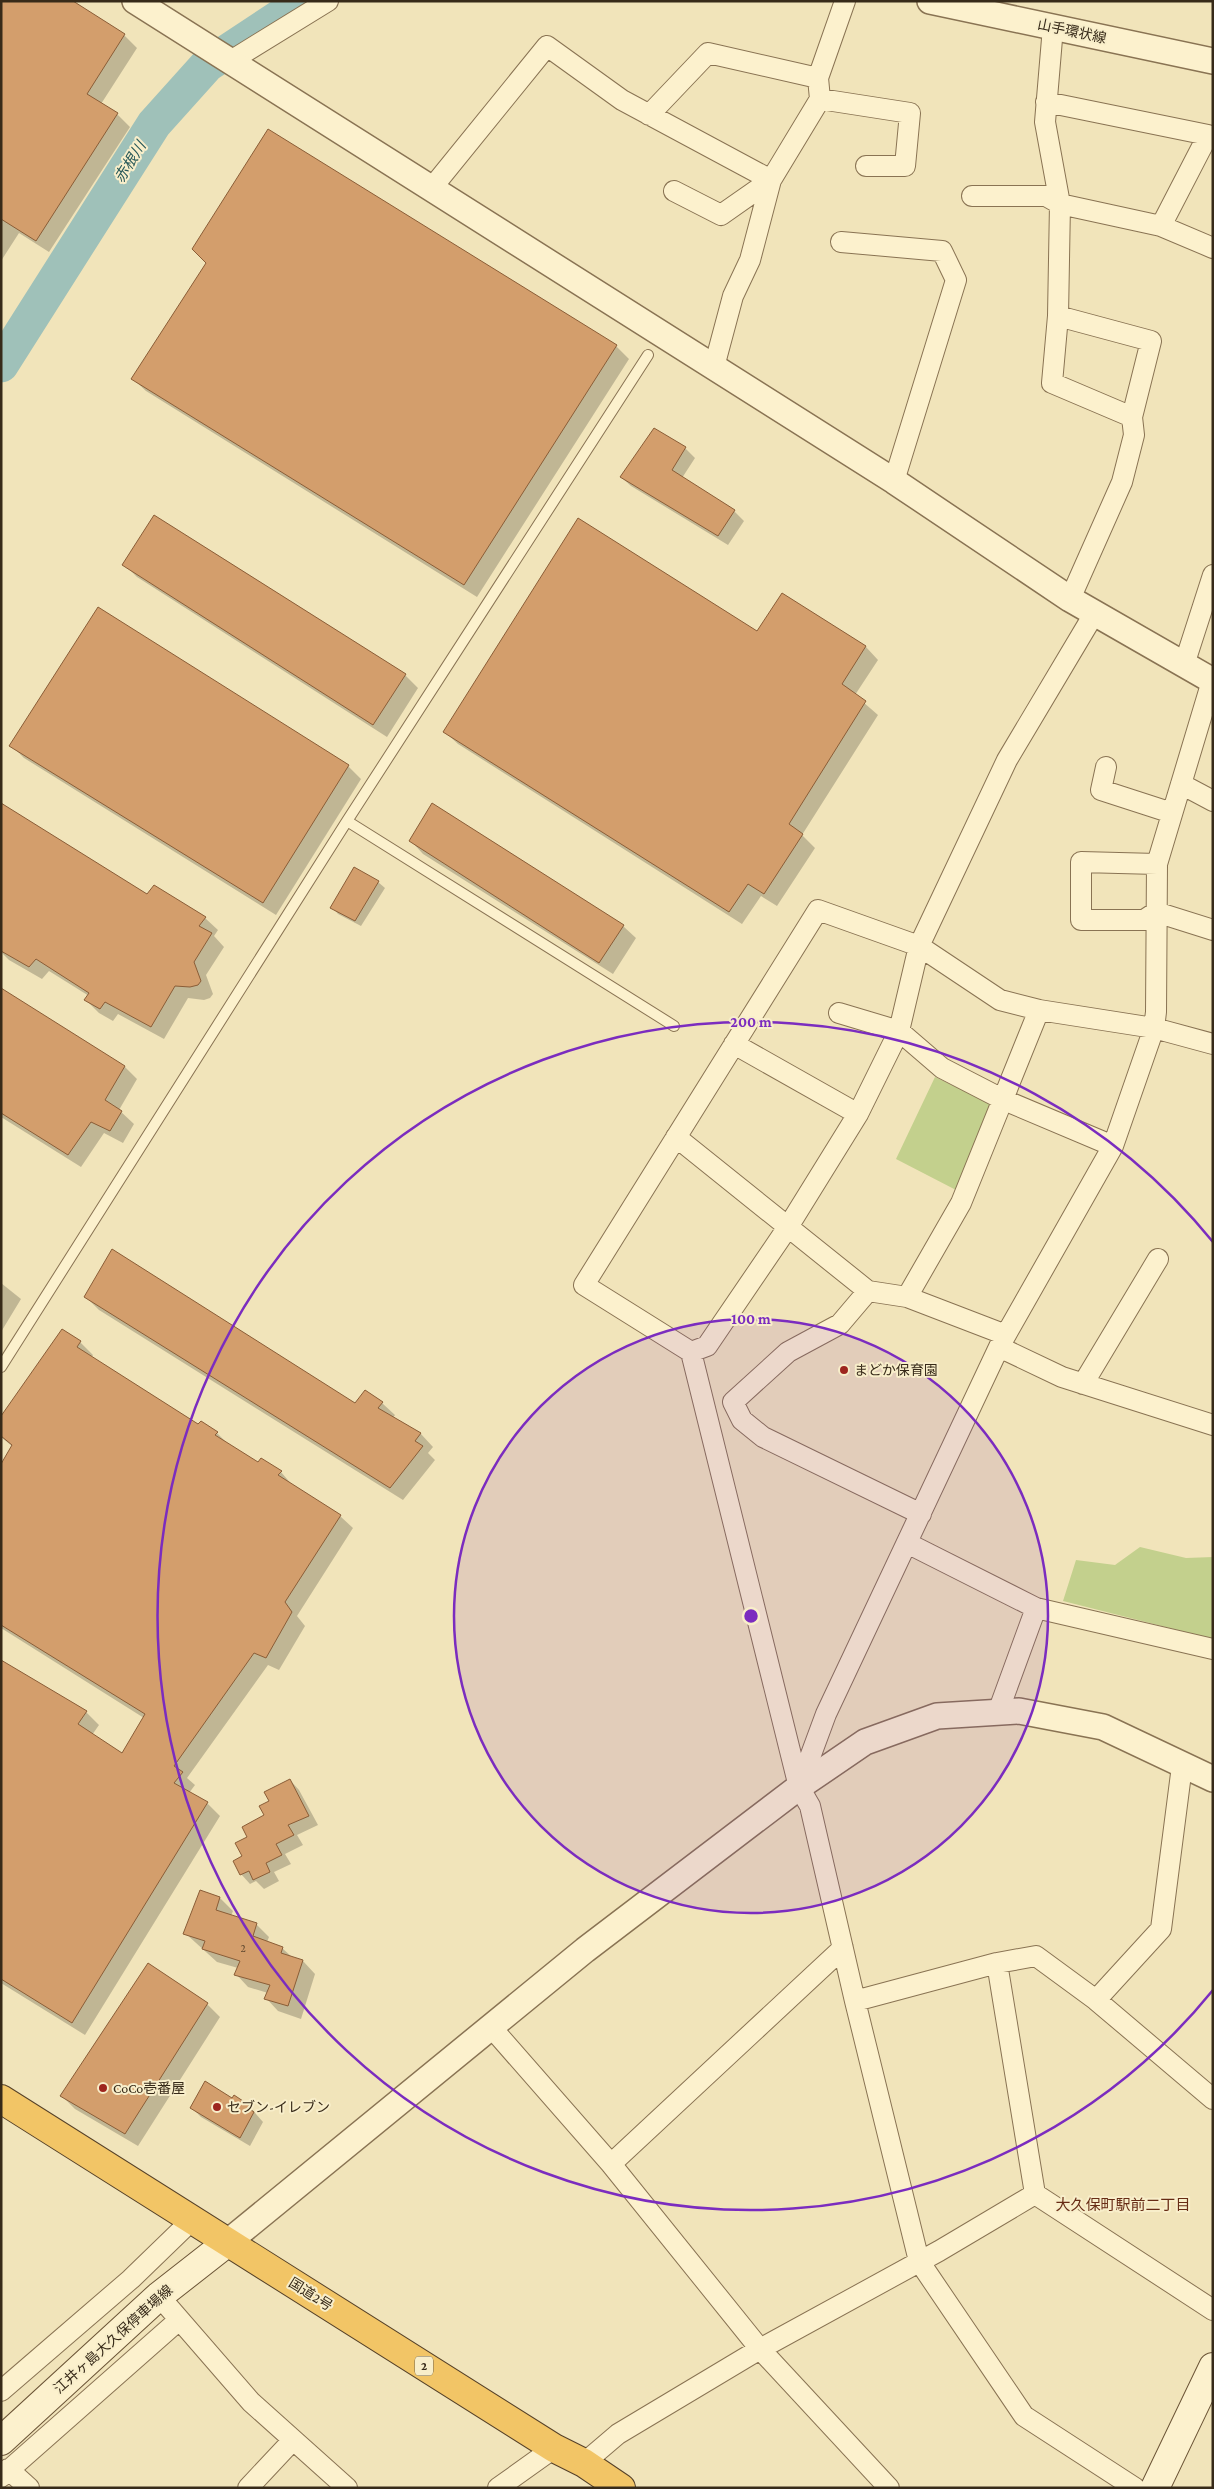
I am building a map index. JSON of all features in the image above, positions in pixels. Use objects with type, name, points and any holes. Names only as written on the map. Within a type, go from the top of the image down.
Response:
[{"type":"highway","name":"国道2号","points":[[1,2099],[554,2448],[584,2463],[621,2488]]},
{"type":"main road","name":"江井ヶ島大久保停車場線","points":[[1,2441],[159,2296],[228,2242]]},
{"type":"main road","points":[[1154,2488],[1213,2367]]},
{"type":"street","points":[[135,1],[430,189],[894,480],[1070,599],[1212,681],[1157,864],[1156,1012],[1154,1028],[1113,1146],[1003,1341],[826,1714],[799,1787]]},
{"type":"street","points":[[229,62],[328,1]]},
{"type":"street","points":[[714,367],[734,296],[750,260],[771,180],[820,99],[818,78],[845,1]]},
{"type":"street","name":"山手環状線","points":[[930,1],[1213,61]]},
{"type":"street","points":[[1053,27],[1045,122],[1060,204],[1058,316],[1052,384],[1132,417]]},
{"type":"street","points":[[430,189],[548,46],[622,100],[771,180]]},
{"type":"street","points":[[650,115],[708,53],[818,78]]},
{"type":"street","points":[[820,99],[910,113],[905,166],[866,166]]},
{"type":"street","points":[[1046,102],[1208,134],[1161,226]]},
{"type":"street","points":[[674,190],[721,214],[771,180]]},
{"type":"street","points":[[972,196],[1046,196],[1060,204],[1161,226],[1213,248]]},
{"type":"street","points":[[841,242],[942,251],[956,280],[894,480]]},
{"type":"street","points":[[1058,316],[1151,341],[1132,417],[1134,436],[1122,482],[1070,599]]},
{"type":"street","points":[[1184,665],[1213,575]]},
{"type":"street","points":[[691,1352],[707,1346],[788,1227],[858,1114],[898,1031],[920,946],[1007,760],[1094,614]]},
{"type":"street","points":[[1106,767],[1101,790],[1172,813]]},
{"type":"street","points":[[1181,784],[1213,800]]},
{"type":"street","points":[[1156,912],[1144,920],[1081,920],[1081,862],[1157,864]]},
{"type":"street","points":[[1135,2488],[1024,2416],[919,2261],[842,1948],[810,1806],[799,1787],[691,1352],[584,1286],[818,910],[920,946],[1000,1000],[1039,1010],[1154,1028],[1213,1044]]},
{"type":"street","points":[[1156,912],[1213,930]]},
{"type":"street","points":[[907,1297],[961,1203],[1039,1010]]},
{"type":"street","points":[[839,1013],[898,1031],[942,1068],[1004,1100],[1113,1146]]},
{"type":"street","points":[[734,1044],[858,1114]]},
{"type":"street","points":[[676,1137],[868,1291],[907,1297],[1003,1341],[1062,1377],[1213,1425]]},
{"type":"street","points":[[1083,1384],[1158,1260]]},
{"type":"street","points":[[868,1291],[840,1324],[788,1352],[733,1402],[742,1420],[763,1437],[921,1514]]},
{"type":"street","points":[[709,1426],[742,1420]]},
{"type":"street","points":[[907,1543],[1036,1608],[1213,1649]]},
{"type":"street","points":[[998,1712],[1036,1608]]},
{"type":"street","points":[[228,2242],[585,1950],[799,1787],[865,1742],[938,1716],[1019,1710],[1103,1727],[1213,1779]]},
{"type":"street","points":[[1096,2000],[1161,1930],[1182,1766]]},
{"type":"street","points":[[611,2164],[842,1948]]},
{"type":"street","points":[[855,2001],[997,1963],[1036,1956],[1096,2000],[1213,2099]]},
{"type":"street","points":[[997,1963],[1035,2194],[1213,2310]]},
{"type":"street","points":[[491,2027],[611,2164],[760,2349],[889,2488]]},
{"type":"street","points":[[584,2463],[618,2434],[760,2349],[1035,2194]]},
{"type":"street","points":[[1,2392],[131,2279],[193,2219]]},
{"type":"street","points":[[159,2296],[250,2402],[347,2488]]},
{"type":"street","points":[[29,2488],[5,2473],[179,2320]]},
{"type":"street","points":[[248,2488],[294,2440]]},
{"type":"street","points":[[498,2488],[554,2448]]},
{"type":"lane","points":[[1,1367],[347,821],[648,356]]},
{"type":"lane","points":[[347,821],[674,1026]]},
{"type":"green space","points":[[935,1077],[989,1103],[993,1112],[956,1190],[896,1159]]},
{"type":"green space","points":[[1140,1547],[1186,1558],[1213,1557],[1213,1639],[1063,1601],[1076,1560],[1115,1565]]},
{"type":"building","points":[[1,1],[73,1],[125,34],[87,94],[118,113],[36,241],[1,219]]},
{"type":"building","points":[[268,129],[617,345],[464,585],[131,379],[206,263],[192,249]]},
{"type":"building","points":[[654,428],[686,447],[672,470],[735,510],[718,536],[620,477]]},
{"type":"building","points":[[154,515],[406,674],[373,725],[122,565]]},
{"type":"building","points":[[578,518],[757,631],[782,593],[866,646],[842,684],[866,701],[789,824],[803,834],[764,894],[748,884],[729,912],[443,732]]},
{"type":"building","points":[[98,607],[349,765],[263,903],[9,746]]},
{"type":"building","points":[[1,803],[147,894],[154,885],[206,917],[199,926],[212,933],[194,962],[201,981],[198,985],[190,987],[175,986],[151,1027],[105,1002],[100,1009],[84,1000],[89,993],[36,959],[29,967],[1,951]]},
{"type":"building","points":[[432,803],[624,925],[599,963],[409,841]]},
{"type":"building","points":[[354,867],[379,881],[355,921],[330,908]]},
{"type":"building","points":[[1,988],[125,1066],[105,1100],[122,1111],[110,1131],[91,1122],[68,1155],[1,1113]]},
{"type":"building","points":[[112,1249],[355,1403],[365,1390],[383,1402],[378,1408],[421,1433],[415,1441],[423,1446],[390,1488],[84,1297]]},
{"type":"building","points":[[62,1329],[81,1341],[77,1347],[198,1424],[201,1421],[218,1432],[215,1435],[258,1462],[261,1458],[282,1471],[278,1475],[341,1515],[285,1602],[292,1612],[266,1658],[254,1653],[174,1766],[183,1772],[174,1783],[208,1802],[72,2023],[1,1979],[1,1660],[87,1711],[78,1724],[122,1753],[145,1714],[1,1625],[1,1464],[12,1445],[1,1436],[1,1416]]},
{"type":"building","points":[[290,1779],[309,1816],[288,1825],[294,1835],[276,1844],[282,1855],[266,1863],[270,1872],[253,1880],[249,1871],[240,1875],[233,1861],[242,1856],[235,1843],[247,1837],[242,1827],[264,1815],[259,1806],[269,1801],[264,1792]]},
{"type":"building","points":[[200,1890],[220,1897],[216,1910],[257,1923],[253,1936],[283,1947],[281,1953],[303,1960],[288,2006],[264,1999],[270,1985],[234,1975],[240,1961],[202,1949],[205,1941],[183,1934]]},
{"type":"building","points":[[148,1963],[208,2003],[125,2134],[60,2096]]},
{"type":"building","points":[[205,2081],[232,2098],[234,2095],[249,2105],[248,2108],[254,2112],[240,2138],[190,2108]]},
{"type":"waterway","name":"赤根川","points":[[1,365],[154,124],[207,65],[304,1]]},
{"type":"place","name":"まどか保育園","points":[[844,1370]]},
{"type":"place","name":"CoCo壱番屋","points":[[103,2088]]},
{"type":"place","name":"セブン-イレブン","points":[[217,2107]]},
{"type":"district","name":"大久保町駅前二丁目","points":[[1123,2205]]}]
